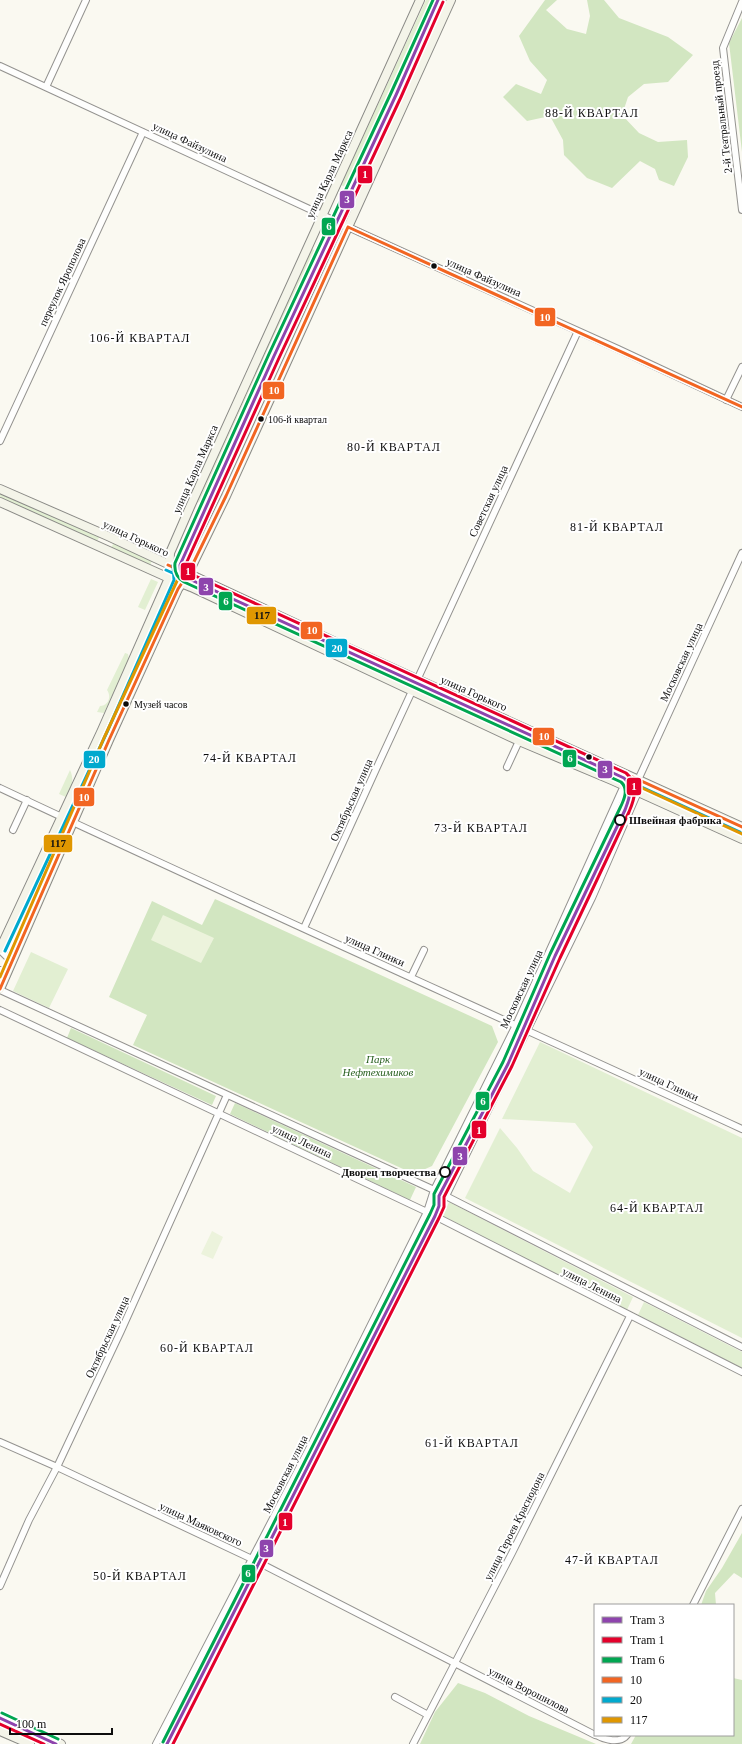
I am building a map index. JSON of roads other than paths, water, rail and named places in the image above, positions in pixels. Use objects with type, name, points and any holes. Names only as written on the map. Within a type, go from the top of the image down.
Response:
[{"type":"main road","name":"улица Карла Маркса","points":[[0,950],[104,725],[169,578],[168,566],[170,553],[174,542],[420,0]]},
{"type":"main road","points":[[0,989],[4,970],[11,961],[182,583],[188,574],[226,496],[451,0]]},
{"type":"main road","name":"улица Горького","points":[[0,489],[110,537],[168,566],[742,828]]},
{"type":"main road","name":"улица Горького","points":[[0,502],[182,583],[520,741],[625,786],[742,839]]},
{"type":"main road","points":[[105,548],[110,537]]},
{"type":"main road","points":[[0,1716],[61,1744]]},
{"type":"main road","points":[[0,1731],[30,1744]]},
{"type":"street","points":[[46,87],[86,0]]},
{"type":"street","name":"2-й Театральный проезд","points":[[742,2],[723,48],[742,210]]},
{"type":"street","name":"улица Файзулина","points":[[0,66],[742,407]]},
{"type":"street","name":"переулок Ярополова","points":[[0,441],[143,132]]},
{"type":"street","name":"Советская улица","points":[[417,680],[578,331]]},
{"type":"street","points":[[726,400],[742,367]]},
{"type":"street","name":"Московская улица","points":[[427,1212],[446,1196],[592,898],[638,792],[638,780],[742,553]]},
{"type":"street","name":"Октябрьская улица","points":[[304,928],[417,680]]},
{"type":"street","points":[[507,767],[520,741]]},
{"type":"street","points":[[625,786],[638,780]]},
{"type":"street","name":"Московская улица","points":[[156,1744],[316,1436],[427,1212],[434,1190],[516,1025],[625,786]]},
{"type":"street","name":"улица Глинки","points":[[0,788],[742,1129]]},
{"type":"street","points":[[13,830],[27,800]]},
{"type":"street","points":[[0,950],[11,961]]},
{"type":"street","points":[[411,977],[424,950]]},
{"type":"street","name":"улица Ленина","points":[[0,989],[142,1057],[434,1190],[742,1347]]},
{"type":"street","name":"улица Ленина","points":[[0,1010],[427,1212],[742,1372]]},
{"type":"street","name":"Октябрьская улица","points":[[0,1586],[29,1520],[57,1467],[121,1331],[227,1095]]},
{"type":"street","name":"улица Героев Краснодона","points":[[413,1744],[515,1546],[630,1316]]},
{"type":"street","name":"улица Маяковского","points":[[0,1442],[57,1467],[252,1559],[455,1663]]},
{"type":"street","points":[[694,1604],[742,1509]]},
{"type":"street","name":"улица Ворошилова","points":[[455,1663],[594,1734]]},
{"type":"street","points":[[396,1697],[428,1715]]},
{"type":"street","name":"улица Ворошилова","points":[[598,1736],[608,1740],[619,1741],[626,1738],[627,1736]]},
{"type":"tram line","name":"6","points":[[163,1742],[430,1214],[434,1205],[434,1194],[503,1062],[550,954],[622,805],[625,795],[625,788],[621,782],[184,582],[178,577],[176,572],[175,563],[269,354],[433,0]]},
{"type":"tram line","name":"3","points":[[167,1744],[435,1216],[439,1206],[439,1196],[508,1064],[555,956],[625,810],[630,793],[629,785],[624,778],[187,578],[183,576],[181,571],[180,565],[274,356],[396,95],[438,0]]},
{"type":"tram line","name":"1","points":[[173,1744],[439,1218],[444,1207],[444,1197],[512,1066],[560,958],[629,812],[635,791],[633,782],[626,773],[191,574],[185,569],[185,566],[279,358],[401,97],[443,2]]},
{"type":"tram line","name":"6","points":[[2,1713],[58,1739]]},
{"type":"tram line","name":"3","points":[[0,1718],[56,1744]]},
{"type":"tram line","name":"1","points":[[0,1724],[44,1744]]},
{"type":"place","name":"106-й квартал","points":[[261,419]]},
{"type":"place","name":"Музей часов","points":[[126,704]]},
{"type":"place","name":"Швейная фабрика","points":[[620,820]]},
{"type":"place","name":"Дворец творчества","points":[[445,1172]]},
{"type":"district","name":"88-Й КВАРТАЛ","points":[[592,113]]},
{"type":"district","name":"106-Й КВАРТАЛ","points":[[140,338]]},
{"type":"district","name":"80-Й КВАРТАЛ","points":[[394,447]]},
{"type":"district","name":"81-Й КВАРТАЛ","points":[[617,527]]},
{"type":"district","name":"74-Й КВАРТАЛ","points":[[250,758]]},
{"type":"district","name":"73-Й КВАРТАЛ","points":[[481,828]]},
{"type":"district","name":"64-Й КВАРТАЛ","points":[[657,1208]]},
{"type":"district","name":"60-Й КВАРТАЛ","points":[[207,1348]]},
{"type":"district","name":"61-Й КВАРТАЛ","points":[[472,1443]]},
{"type":"district","name":"47-Й КВАРТАЛ","points":[[612,1560]]},
{"type":"district","name":"50-Й КВАРТАЛ","points":[[140,1576]]},
{"type":"park label","name":"Парк Нефтехимиков","points":[[378,1065]]}]
